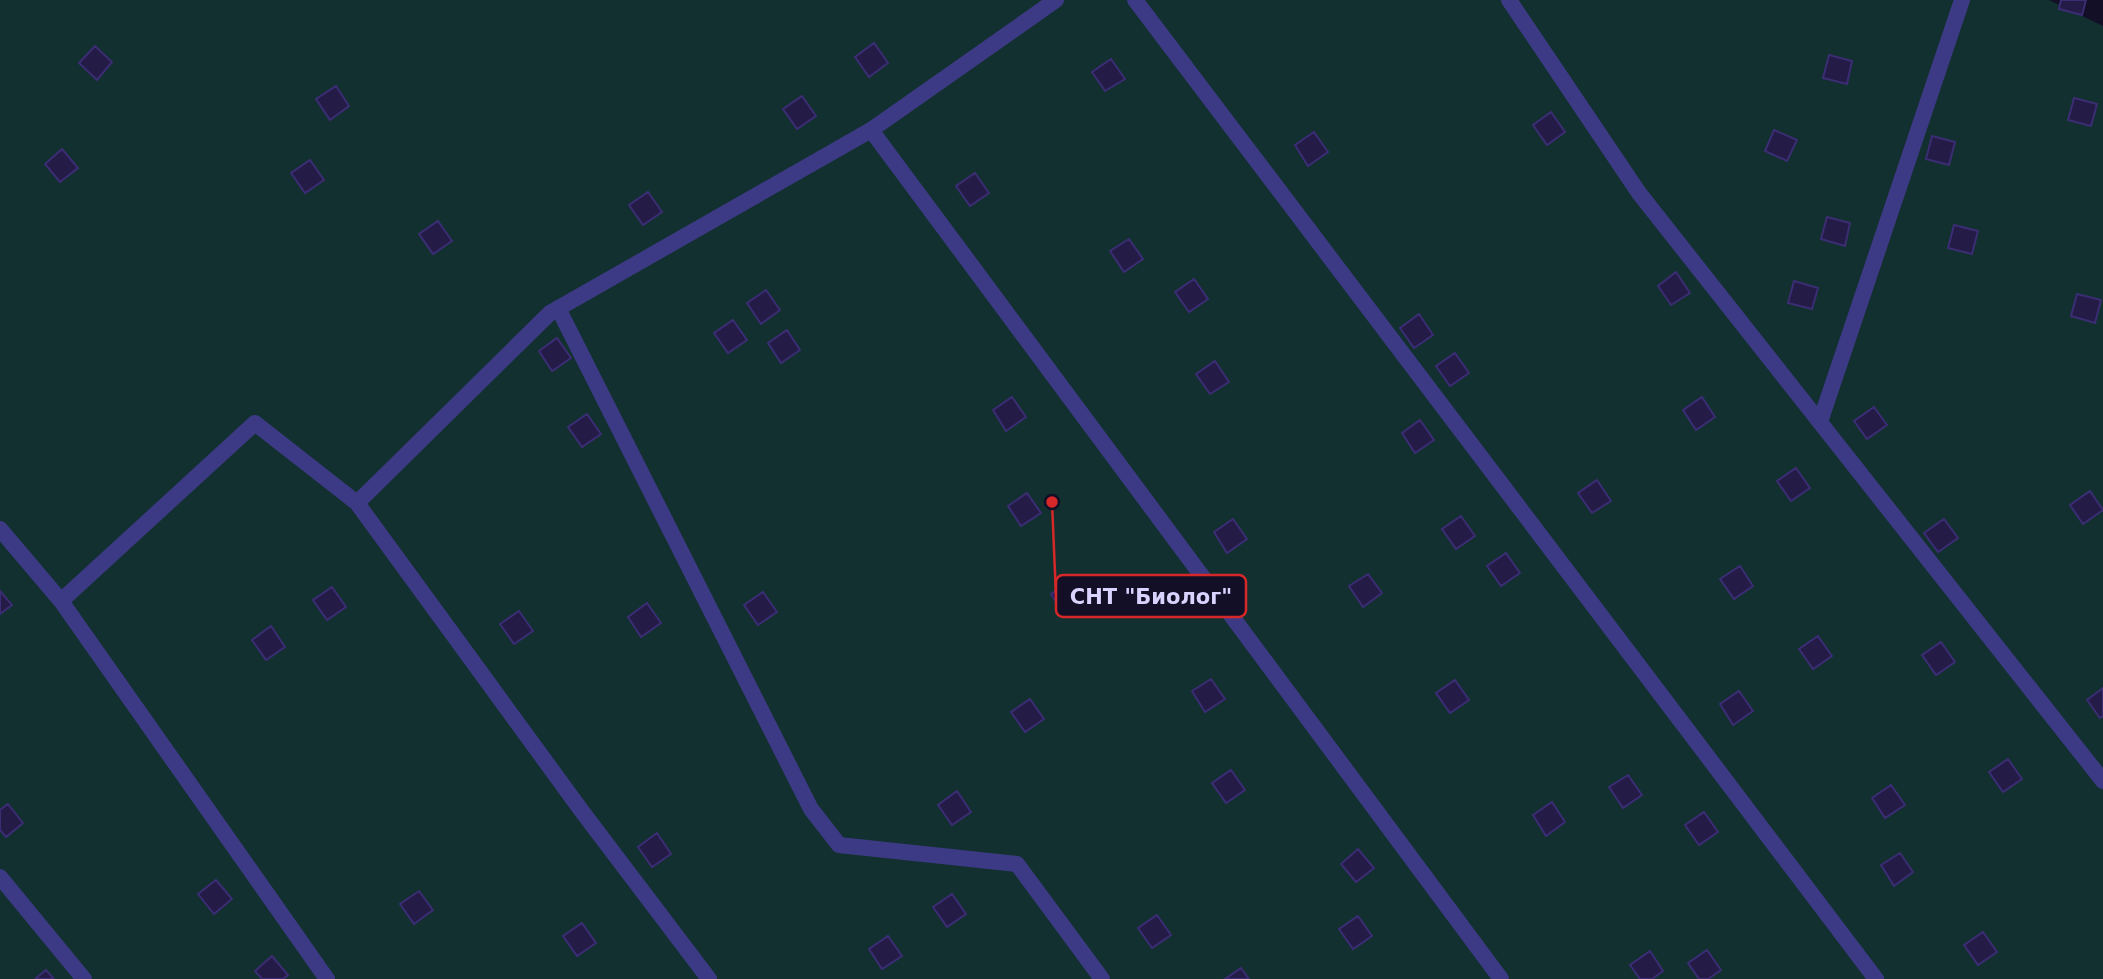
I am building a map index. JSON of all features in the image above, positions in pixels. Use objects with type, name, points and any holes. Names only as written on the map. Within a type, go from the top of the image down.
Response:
[{"type":"lane","points":[[357,503],[550,313],[871,131],[1056,0]]},
{"type":"lane","points":[[1135,0],[1876,979]]},
{"type":"lane","points":[[1509,0],[1639,193],[2103,780]]},
{"type":"lane","points":[[1819,422],[1962,0]]},
{"type":"lane","points":[[871,131],[1501,979]]},
{"type":"lane","points":[[558,308],[811,809],[839,845],[1017,864],[1102,979]]},
{"type":"lane","points":[[61,601],[255,423],[357,503],[581,810],[709,979]]},
{"type":"lane","points":[[0,529],[61,601],[327,979]]},
{"type":"lane","points":[[0,877],[83,979]]},
{"type":"green space","points":[[0,0],[2049,0],[2103,26],[2103,979],[0,979]]},
{"type":"building","points":[[2061,0],[2086,0],[2082,15],[2059,9]]},
{"type":"building","points":[[874,43],[888,63],[869,77],[855,57]]},
{"type":"building","points":[[95,46],[112,62],[97,80],[79,63]]},
{"type":"building","points":[[1829,55],[1852,61],[1847,84],[1823,78]]},
{"type":"building","points":[[1111,59],[1125,79],[1105,91],[1092,72]]},
{"type":"building","points":[[336,86],[349,106],[330,120],[316,99]]},
{"type":"building","points":[[802,96],[816,116],[797,129],[783,109]]},
{"type":"building","points":[[2074,98],[2097,104],[2091,126],[2068,120]]},
{"type":"building","points":[[1551,112],[1565,132],[1547,145],[1533,125]]},
{"type":"building","points":[[1774,130],[1797,140],[1787,161],[1765,151]]},
{"type":"building","points":[[1314,132],[1328,152],[1308,166],[1295,145]]},
{"type":"building","points":[[1932,136],[1955,142],[1949,165],[1926,159]]},
{"type":"building","points":[[62,149],[78,168],[60,182],[45,164]]},
{"type":"building","points":[[310,160],[324,180],[305,193],[291,173]]},
{"type":"building","points":[[975,173],[989,193],[970,206],[956,186]]},
{"type":"building","points":[[648,192],[662,212],[643,225],[629,205]]},
{"type":"building","points":[[1827,217],[1850,223],[1845,246],[1821,239]]},
{"type":"building","points":[[438,221],[452,241],[433,254],[419,234]]},
{"type":"building","points":[[1954,225],[1978,231],[1972,254],[1948,248]]},
{"type":"building","points":[[1129,239],[1143,259],[1124,272],[1110,251]]},
{"type":"building","points":[[1676,272],[1690,293],[1671,305],[1658,286]]},
{"type":"building","points":[[1194,279],[1208,299],[1189,312],[1175,292]]},
{"type":"building","points":[[1794,281],[1818,288],[1812,309],[1788,303]]},
{"type":"building","points":[[766,290],[780,310],[761,324],[747,303]]},
{"type":"building","points":[[2077,294],[2101,300],[2095,323],[2071,316]]},
{"type":"building","points":[[1419,314],[1433,335],[1414,348],[1400,328]]},
{"type":"building","points":[[733,320],[747,340],[728,353],[714,333]]},
{"type":"building","points":[[787,330],[800,350],[781,363],[768,343]]},
{"type":"building","points":[[557,338],[571,358],[552,371],[539,351]]},
{"type":"building","points":[[1455,353],[1469,373],[1450,386],[1436,366]]},
{"type":"building","points":[[1215,361],[1229,382],[1210,394],[1196,374]]},
{"type":"building","points":[[1012,397],[1026,417],[1006,431],[993,410]]},
{"type":"building","points":[[1702,397],[1715,417],[1696,430],[1683,410]]},
{"type":"building","points":[[1874,407],[1887,425],[1867,439],[1854,421]]},
{"type":"building","points":[[587,414],[601,434],[582,447],[568,427]]},
{"type":"building","points":[[1420,420],[1434,440],[1415,453],[1402,433]]},
{"type":"building","points":[[1796,468],[1810,488],[1791,501],[1777,481]]},
{"type":"building","points":[[1597,480],[1611,501],[1592,513],[1578,493]]},
{"type":"building","points":[[2090,491],[2103,510],[2083,524],[2070,505]]},
{"type":"building","points":[[1027,493],[1041,513],[1021,526],[1008,506]]},
{"type":"building","points":[[1461,516],[1475,536],[1456,549],[1442,529]]},
{"type":"building","points":[[1233,519],[1247,539],[1227,553],[1214,532]]},
{"type":"building","points":[[1944,519],[1958,538],[1938,552],[1924,533]]},
{"type":"building","points":[[1506,553],[1520,573],[1501,586],[1487,566]]},
{"type":"building","points":[[1740,566],[1753,586],[1734,599],[1720,579]]},
{"type":"building","points":[[1368,574],[1382,593],[1363,607],[1349,586]]},
{"type":"building","points":[[1070,581],[1083,601],[1064,614],[1051,594]]},
{"type":"building","points":[[332,587],[346,607],[327,620],[313,600]]},
{"type":"building","points":[[0,591],[12,605],[0,614]]},
{"type":"building","points":[[763,592],[777,612],[758,625],[744,605]]},
{"type":"building","points":[[647,603],[661,623],[641,637],[628,617]]},
{"type":"building","points":[[519,611],[533,631],[514,644],[500,624]]},
{"type":"building","points":[[271,626],[285,647],[266,660],[252,640]]},
{"type":"building","points":[[1818,636],[1832,656],[1813,669],[1799,649]]},
{"type":"building","points":[[1941,642],[1955,662],[1936,675],[1922,655]]},
{"type":"building","points":[[1211,679],[1225,699],[1205,712],[1192,691]]},
{"type":"building","points":[[1455,680],[1469,700],[1450,713],[1436,693]]},
{"type":"building","points":[[2103,688],[2103,716],[2100,718],[2087,700]]},
{"type":"building","points":[[1739,691],[1753,711],[1733,725],[1720,704]]},
{"type":"building","points":[[1030,699],[1044,719],[1025,732],[1011,712]]},
{"type":"building","points":[[2008,759],[2022,779],[2003,792],[1989,772]]},
{"type":"building","points":[[1231,770],[1245,790],[1226,803],[1212,783]]},
{"type":"building","points":[[1628,775],[1642,795],[1623,808],[1609,787]]},
{"type":"building","points":[[1891,785],[1905,805],[1885,818],[1872,798]]},
{"type":"building","points":[[957,791],[971,812],[952,825],[938,805]]},
{"type":"building","points":[[1552,802],[1565,822],[1546,836],[1533,815]]},
{"type":"building","points":[[8,804],[23,823],[6,837],[0,830],[0,810]]},
{"type":"building","points":[[1704,812],[1718,832],[1699,845],[1685,825]]},
{"type":"building","points":[[657,833],[671,854],[652,867],[638,847]]},
{"type":"building","points":[[1358,849],[1374,868],[1356,882],[1341,864]]},
{"type":"building","points":[[1900,853],[1913,872],[1894,886],[1881,865]]},
{"type":"building","points":[[216,880],[232,899],[214,914],[198,894]]},
{"type":"building","points":[[419,891],[433,910],[414,924],[400,904]]},
{"type":"building","points":[[952,894],[966,914],[947,927],[933,907]]},
{"type":"building","points":[[1157,915],[1171,935],[1152,948],[1138,928]]},
{"type":"building","points":[[1358,916],[1372,936],[1353,949],[1339,929]]},
{"type":"building","points":[[582,923],[596,943],[577,956],[563,936]]},
{"type":"building","points":[[1983,932],[1997,952],[1978,965],[1964,945]]},
{"type":"building","points":[[888,936],[902,956],[882,969],[869,949]]},
{"type":"building","points":[[1707,950],[1721,970],[1708,979],[1699,979],[1688,963]]},
{"type":"building","points":[[1650,951],[1663,971],[1652,979],[1640,979],[1630,965]]},
{"type":"building","points":[[272,956],[288,975],[283,979],[262,979],[255,971]]},
{"type":"building","points":[[1241,968],[1249,979],[1225,979]]},
{"type":"building","points":[[46,970],[54,979],[35,979]]},
{"type":"place","name":"СНТ \"Биолог\"","points":[[1052,502]]}]
